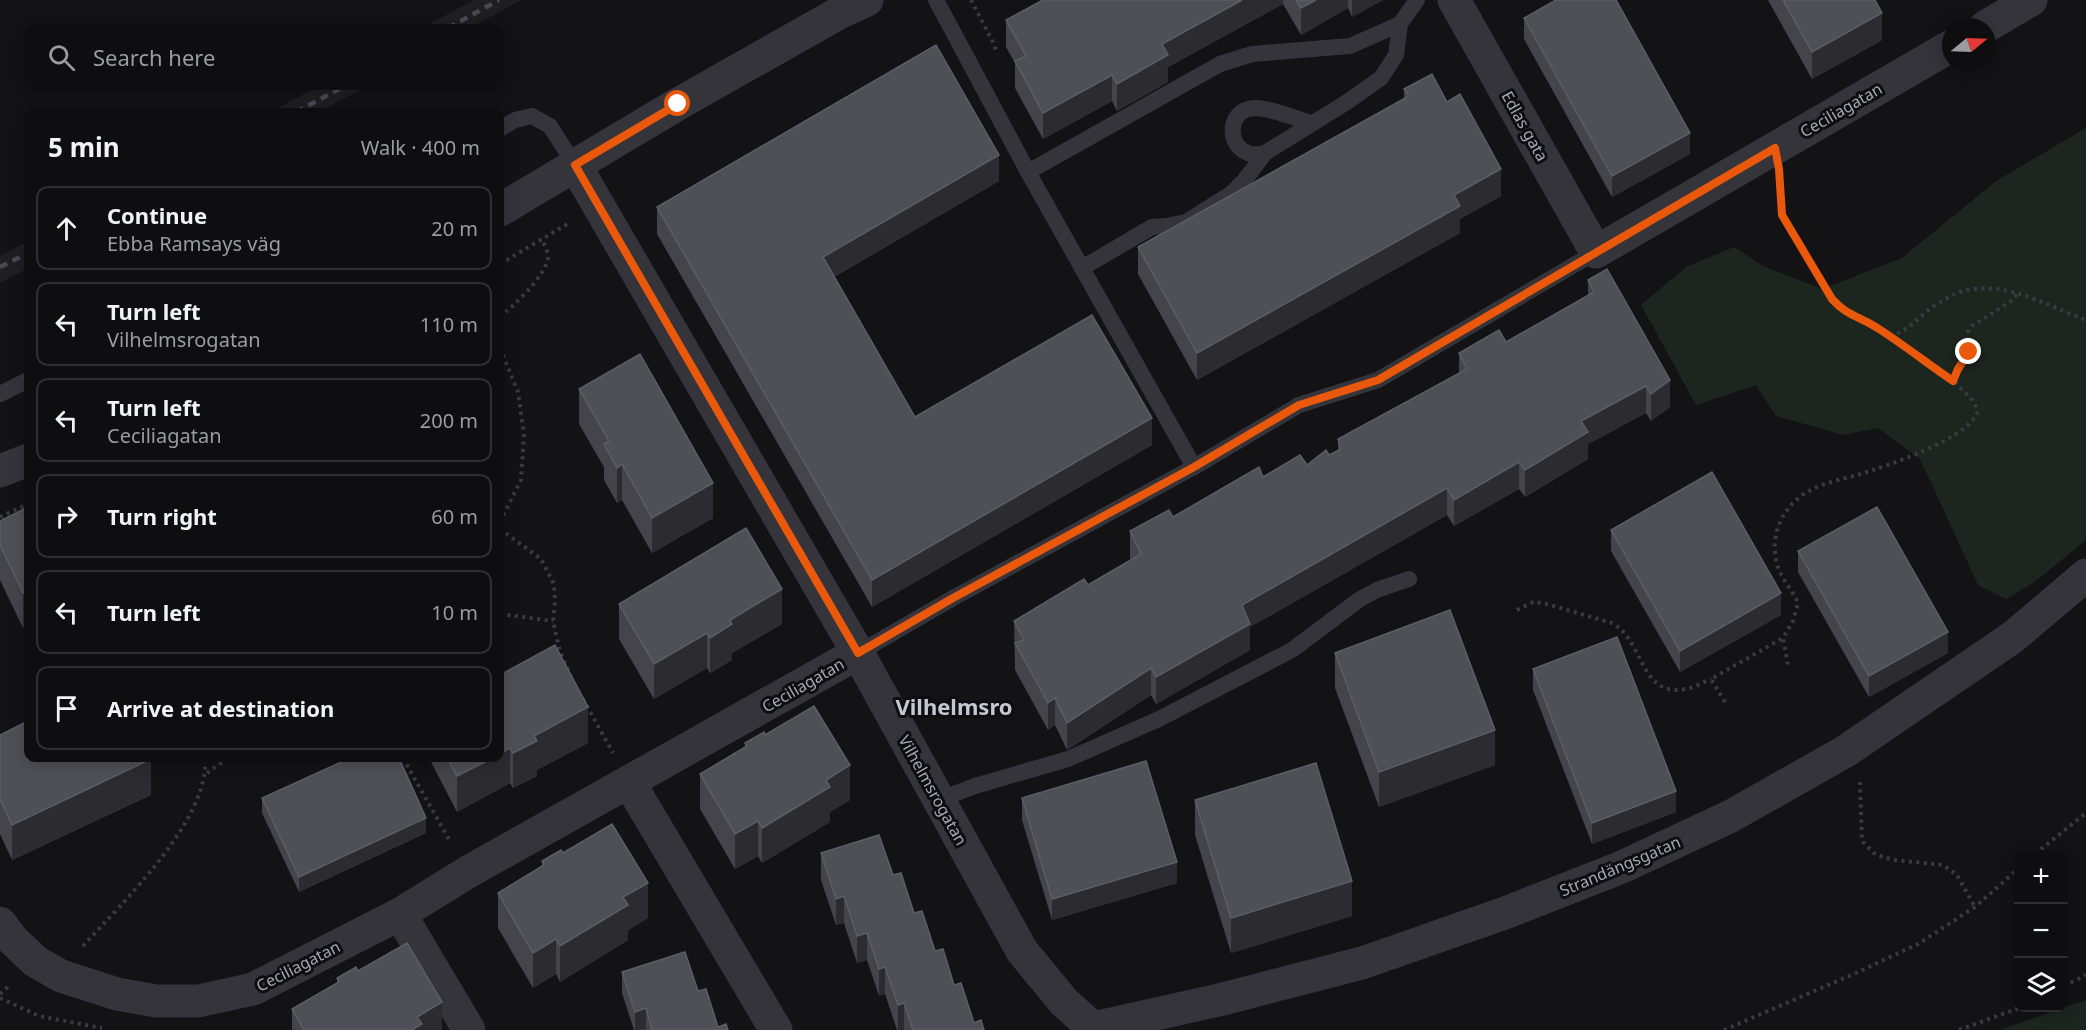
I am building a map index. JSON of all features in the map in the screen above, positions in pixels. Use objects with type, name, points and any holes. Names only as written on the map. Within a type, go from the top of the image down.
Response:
[{"type":"street","points":[[504,208],[678,104],[839,13],[867,0]]},
{"type":"street","name":"Edlas gata","points":[[1454,0],[1596,252]]},
{"type":"street","points":[[1996,21],[2031,0]]},
{"type":"street","name":"Ceciliagatan","points":[[1596,252],[1942,51]]},
{"type":"street","name":"Vilhelmsrogatan","points":[[575,165],[858,653],[1022,951],[1064,1002],[1093,1028]]},
{"type":"street","points":[[0,471],[24,462]]},
{"type":"street","name":"Strandängsgatan","points":[[1093,1028],[1223,999],[1362,963],[1505,913],[1622,867],[1731,816],[1846,751],[2013,637],[2086,575]]},
{"type":"street","name":"Ceciliagatan","points":[[0,923],[13,940],[35,961],[61,976],[117,994],[156,1001],[198,1001],[253,989],[400,914],[468,872],[858,653]]},
{"type":"street","points":[[629,782],[776,1030]]},
{"type":"street","points":[[400,914],[469,1030]]},
{"type":"lane","points":[[936,0],[1028,172],[1194,467]]},
{"type":"lane","points":[[1082,268],[1152,227],[1186,222],[1232,193],[1265,153],[1382,78],[1396,55],[1400,24],[1417,0]]},
{"type":"lane","points":[[1028,172],[1220,64],[1252,54],[1350,46],[1400,24]]},
{"type":"lane","points":[[1265,153],[1249,154],[1236,144],[1232,130],[1242,111],[1256,108],[1311,123]]},
{"type":"lane","points":[[504,127],[515,120],[532,116],[550,126],[575,165]]},
{"type":"lane","name":"Ceciliagatan","points":[[858,653],[953,598],[1194,467],[1299,405],[1378,380],[1596,252]]},
{"type":"lane","points":[[0,394],[24,382]]},
{"type":"lane","points":[[938,800],[975,786],[1068,759],[1160,719],[1292,650],[1360,598],[1409,579]]},
{"type":"path","points":[[1517,610],[1533,602],[1543,603],[1612,622],[1622,628],[1651,678],[1659,687],[1685,689],[1711,679],[1783,638],[1793,621],[1798,603],[1780,575],[1776,561],[1777,527],[1781,518],[1797,499],[1809,490],[1884,466],[1938,444],[1966,428],[1977,414],[1972,400],[1953,381],[1864,319],[1842,311],[1832,299],[1782,215],[1775,148]]},
{"type":"path","points":[[504,262],[599,206]]},
{"type":"path","points":[[504,313],[535,283],[548,261],[548,254],[542,239]]},
{"type":"path","points":[[1889,336],[1904,332],[1932,307],[1961,291],[1995,288],[2086,320]]},
{"type":"path","points":[[1953,381],[1969,352],[1968,332],[1972,326],[2012,301],[2017,294]]},
{"type":"path","points":[[504,358],[518,392],[524,434],[521,480],[504,514]]},
{"type":"path","points":[[0,517],[24,506]]},
{"type":"path","points":[[504,533],[542,559],[554,584],[553,621],[560,652],[574,683]]},
{"type":"path","points":[[504,615],[553,621]]},
{"type":"path","points":[[1783,638],[1788,666]]},
{"type":"path","points":[[1711,679],[1725,702]]},
{"type":"path","points":[[580,693],[629,782]]},
{"type":"path","points":[[1846,751],[1860,775],[1862,842],[1876,855],[1894,860],[1943,865],[1957,875],[1975,907]]},
{"type":"path","points":[[61,976],[78,951],[168,848],[194,808],[207,773],[206,762]]},
{"type":"path","points":[[207,773],[222,762]]},
{"type":"path","points":[[406,762],[468,872]]},
{"type":"path","points":[[2041,850],[2086,813]]},
{"type":"path","points":[[1724,1030],[1918,944],[1975,907],[2014,873]]},
{"type":"path","points":[[2068,984],[2086,975]]},
{"type":"path","points":[[0,998],[39,1016],[107,1029]]},
{"type":"path","points":[[1959,1030],[2014,1010]]},
{"type":"shaded area","points":[[474,0],[521,0],[477,24],[429,24]]},
{"type":"shaded area","points":[[311,90],[360,90],[327,108],[278,108]]},
{"type":"shaded area","points":[[2086,128],[2086,540],[2036,581],[2006,599],[1978,585],[1920,459],[1878,428],[1843,435],[1776,416],[1756,385],[1696,405],[1641,305],[1686,267],[1734,247],[1763,266],[1822,289],[1902,258],[1996,181]]},
{"type":"shaded area","points":[[24,243],[24,270],[0,283],[0,256]]},
{"type":"shaded area","points":[[2086,1000],[2086,1030],[1999,1030],[2051,1012],[2068,1012],[2068,1006]]},
{"type":"building","points":[[1043,0],[1242,0],[1162,44],[1168,55],[1117,84],[1112,75],[1043,113],[1015,61],[1026,56],[1006,20]]},
{"type":"building","points":[[1296,0],[1316,0],[1301,8]]},
{"type":"building","points":[[1556,0],[1616,0],[1690,133],[1612,176],[1524,18]]},
{"type":"building","points":[[1783,0],[1875,0],[1882,13],[1812,52]]},
{"type":"building","points":[[936,45],[999,155],[823,257],[915,417],[1092,315],[1152,418],[872,580],[657,207]]},
{"type":"building","points":[[1432,74],[1447,102],[1460,94],[1501,169],[1454,195],[1460,206],[1197,353],[1138,247],[1409,96],[1404,89]]},
{"type":"building","points":[[1607,269],[1670,380],[1651,394],[1646,386],[1581,421],[1588,432],[1525,470],[1519,462],[1454,500],[1447,488],[1242,605],[1250,624],[1156,677],[1151,668],[1067,723],[1055,698],[1048,703],[1015,643],[1024,640],[1014,621],[1084,579],[1088,585],[1141,554],[1130,531],[1169,510],[1173,517],[1259,467],[1263,477],[1300,455],[1307,465],[1326,450],[1329,455],[1341,449],[1338,439],[1467,369],[1459,353],[1499,330],[1506,342],[1594,292],[1588,280]]},
{"type":"building","points":[[640,354],[713,483],[652,518],[622,464],[617,468],[604,444],[609,441],[579,389]]},
{"type":"building","points":[[1712,472],[1781,593],[1680,651],[1611,530]]},
{"type":"building","points":[[1877,507],[1948,632],[1869,676],[1798,551]]},
{"type":"building","points":[[24,509],[23,593],[0,545],[0,521]]},
{"type":"building","points":[[746,528],[782,589],[730,620],[732,624],[710,638],[707,633],[654,664],[619,604]]},
{"type":"building","points":[[1450,610],[1495,730],[1379,772],[1335,653]]},
{"type":"building","points":[[1617,637],[1676,791],[1592,823],[1533,669]]},
{"type":"building","points":[[555,645],[588,707],[534,736],[537,741],[513,753],[510,748],[504,752],[504,673]]},
{"type":"building","points":[[814,706],[850,765],[826,780],[830,787],[762,828],[758,821],[735,834],[700,774],[747,746],[745,743],[764,732],[765,735]]},
{"type":"building","points":[[24,723],[24,762],[145,762],[12,825],[0,799],[0,735]]},
{"type":"building","points":[[1146,761],[1177,862],[1052,899],[1022,798]]},
{"type":"building","points":[[341,762],[401,762],[426,818],[299,877],[262,798]]},
{"type":"building","points":[[449,762],[485,762],[457,776]]},
{"type":"building","points":[[1316,763],[1352,881],[1231,918],[1195,800]]},
{"type":"building","points":[[612,824],[648,883],[623,897],[628,905],[560,946],[556,939],[533,953],[498,893],[544,865],[542,861],[561,850],[563,853]]},
{"type":"building","points":[[879,835],[893,875],[901,873],[914,913],[922,911],[935,951],[943,949],[954,985],[961,983],[974,1023],[981,1020],[984,1030],[913,1030],[904,1003],[898,1005],[885,967],[879,969],[867,933],[857,936],[844,896],[836,899],[821,853]]},
{"type":"building","points":[[407,943],[442,1002],[417,1017],[422,1024],[412,1030],[304,1030],[292,1009],[339,982],[337,978],[356,967],[358,971]]},
{"type":"building","points":[[685,952],[698,991],[706,989],[718,1027],[726,1024],[728,1030],[652,1030],[646,1008],[635,1012],[622,972]]},
{"type":"railway","points":[[455,24],[499,0]]},
{"type":"railway","points":[[304,108],[337,90]]},
{"type":"railway","points":[[0,267],[24,255]]},
{"type":"district","name":"Vilhelmsro","points":[[954,707]]},
{"type":"route","points":[[678,104],[575,165],[858,653],[953,598],[1194,467],[1299,405],[1378,380],[1775,148],[1782,215],[1832,299],[1842,311],[1864,319],[1953,381],[1969,352]]}]
